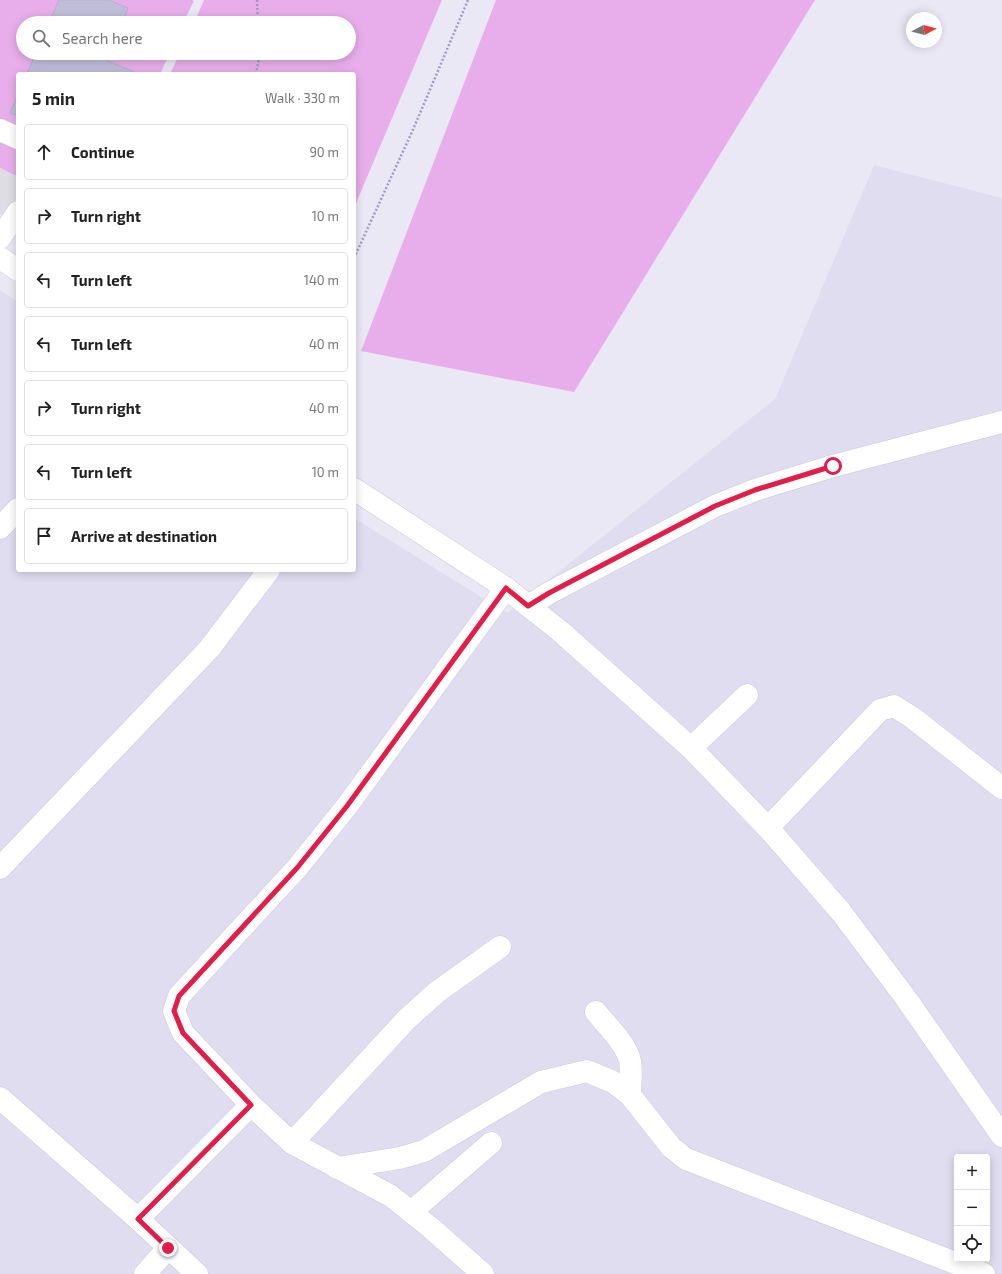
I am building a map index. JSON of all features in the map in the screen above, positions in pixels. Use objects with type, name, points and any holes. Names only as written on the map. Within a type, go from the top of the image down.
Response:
[{"type":"street","points":[[0,130],[16,137]]},
{"type":"street","points":[[0,238],[16,215]]},
{"type":"street","points":[[0,258],[16,269]]},
{"type":"street","points":[[528,606],[556,589],[715,506],[833,466],[1002,422]]},
{"type":"street","points":[[356,490],[506,588],[610,674],[691,748],[768,828],[841,912],[901,990],[1002,1136]]},
{"type":"street","points":[[0,528],[16,511]]},
{"type":"street","points":[[0,868],[209,649],[267,572]]},
{"type":"street","points":[[483,1274],[411,1212],[390,1196],[292,1143],[251,1105],[183,1033],[174,1011],[179,996],[297,868],[347,806],[506,588]]},
{"type":"street","points":[[691,748],[747,695]]},
{"type":"street","points":[[768,828],[880,710],[894,706],[913,718],[1002,788]]},
{"type":"street","points":[[292,1143],[407,1019],[437,992],[500,947]]},
{"type":"street","points":[[596,1012],[625,1049],[630,1060],[630,1095]]},
{"type":"street","points":[[337,1168],[400,1158],[424,1151],[541,1082],[587,1071],[613,1082],[630,1095],[671,1147],[686,1159],[984,1274]]},
{"type":"street","points":[[0,1098],[138,1219],[197,1274]]},
{"type":"street","points":[[138,1219],[251,1105]]},
{"type":"street","points":[[411,1212],[491,1143]]},
{"type":"street","points":[[145,1274],[168,1248]]},
{"type":"path","points":[[257,0],[258,16]]},
{"type":"path","points":[[356,254],[412,132],[468,0]]},
{"type":"path","points":[[256,72],[259,60]]},
{"type":"shaded area","points":[[0,0],[194,1],[186,16],[16,16],[16,60],[167,60],[161,72],[16,72],[16,176],[0,168]]},
{"type":"shaded area","points":[[204,0],[442,0],[356,203],[356,72],[171,72],[177,60],[356,60],[356,16],[197,16]]},
{"type":"shaded area","points":[[496,0],[815,0],[574,392],[361,351]]},
{"type":"shaded area","points":[[874,165],[1002,198],[1002,1274],[0,1274],[0,290],[16,301],[16,572],[356,572],[356,519],[507,613],[775,399]]},
{"type":"shaded area","points":[[0,168],[16,176],[16,224],[0,214]]},
{"type":"building","points":[[59,0],[109,0],[128,8],[125,16],[52,16]]},
{"type":"building","points":[[33,60],[106,60],[134,72],[28,72]]},
{"type":"building","points":[[16,100],[16,115],[10,113]]},
{"type":"route","points":[[168,1248],[138,1219],[251,1105],[183,1033],[174,1011],[179,996],[297,868],[347,806],[506,588],[528,606],[549,593],[715,506],[755,490],[833,466]]}]
